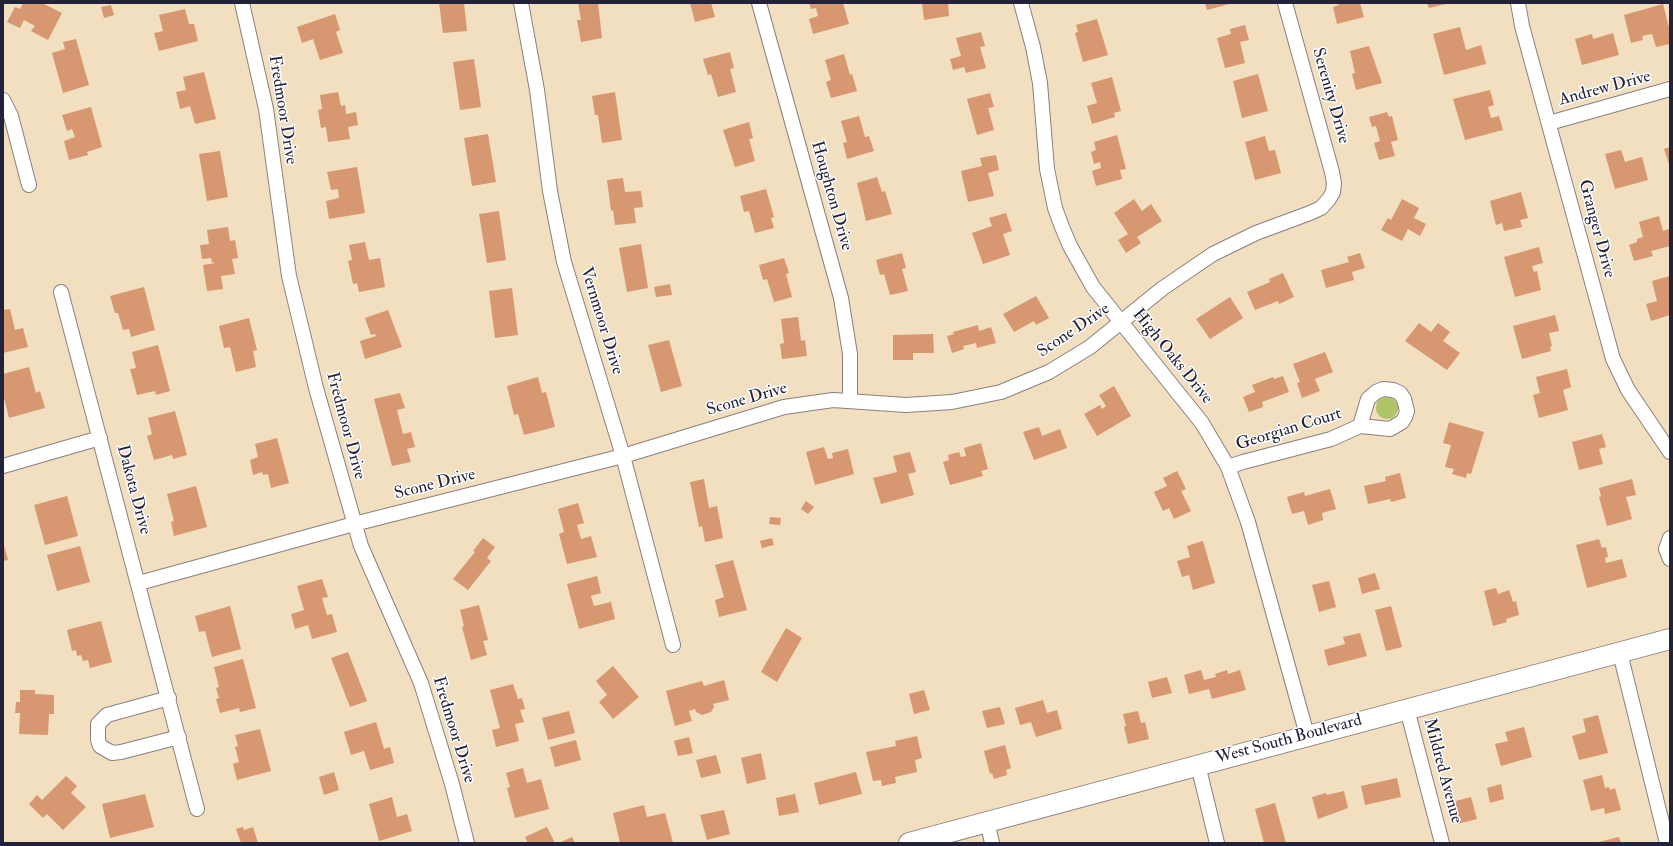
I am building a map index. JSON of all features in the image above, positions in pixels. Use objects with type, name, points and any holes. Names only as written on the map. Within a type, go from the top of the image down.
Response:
[{"type":"street","name":"Fredmoor Drive","points":[[242,3],[266,109],[284,242],[298,318],[333,451],[354,524],[371,571],[421,683],[452,784],[467,843]]},
{"type":"street","name":"Vernmoor Drive","points":[[520,3],[537,90],[550,191],[564,262],[622,456],[673,645]]},
{"type":"street","name":"Houghton Drive","points":[[759,3],[841,298],[850,354],[850,401]]},
{"type":"street","name":"High Oaks Drive","points":[[1021,3],[1038,70],[1047,169],[1055,208],[1070,246],[1093,287],[1202,423],[1228,467],[1248,522],[1307,735]]},
{"type":"street","name":"Serenity Drive","points":[[1285,3],[1332,172],[1334,184],[1333,192],[1329,199]]},
{"type":"street","name":"Granger Drive","points":[[1518,3],[1522,26],[1613,359],[1628,390],[1670,452]]},
{"type":"street","name":"Andrew Drive","points":[[1549,122],[1670,89]]},
{"type":"street","points":[[3,100],[11,116],[29,185]]},
{"type":"street","name":"Scone Drive","points":[[138,583],[354,524],[622,456],[784,407],[833,400],[926,405],[964,400],[1001,392],[1028,381],[1073,358],[1163,288],[1213,254],[1256,233],[1321,208],[1329,199]]},
{"type":"street","name":"Dakota Drive","points":[[61,292],[197,808]]},
{"type":"street","name":"Georgian Court","points":[[1228,467],[1331,439],[1360,426]]},
{"type":"street","points":[[3,466],[100,438]]},
{"type":"street","points":[[1670,538],[1666,549],[1670,559]]},
{"type":"street","name":"West South Boulevard","points":[[909,843],[1198,764],[1670,639]]},
{"type":"street","points":[[1620,653],[1667,843]]},
{"type":"street","points":[[169,698],[107,715],[98,724],[98,740],[100,746],[112,753],[179,737]]},
{"type":"street","name":"Mildred Avenue","points":[[1407,709],[1442,843]]},
{"type":"street","points":[[1198,764],[1218,843]]},
{"type":"street","points":[[987,821],[992,843]]},
{"type":"green space","points":[[1387,397],[1395,400],[1398,408],[1395,416],[1387,419],[1379,416],[1376,408],[1379,400]]},
{"type":"building","points":[[23,3],[42,3],[62,13],[48,40],[31,31],[35,26],[24,20],[20,28],[7,22],[15,7],[20,9]]},
{"type":"building","points":[[439,3],[464,3],[467,31],[443,33]]},
{"type":"building","points":[[578,3],[598,3],[602,38],[581,42],[577,20],[581,20]]},
{"type":"building","points":[[690,3],[711,3],[715,17],[695,22]]},
{"type":"building","points":[[809,3],[843,3],[849,24],[813,34],[809,19],[818,16],[816,8],[811,9]]},
{"type":"building","points":[[922,3],[948,3],[949,16],[924,20]]},
{"type":"building","points":[[1205,3],[1233,3],[1207,10]]},
{"type":"building","points":[[1338,3],[1360,3],[1364,17],[1337,24],[1333,7],[1339,5]]},
{"type":"building","points":[[1427,3],[1446,3],[1446,4],[1429,8]]},
{"type":"building","points":[[1663,4],[1670,31],[1670,44],[1656,47],[1652,34],[1642,36],[1643,40],[1631,43],[1624,15]]},
{"type":"building","points":[[111,5],[114,15],[104,18],[101,7]]},
{"type":"building","points":[[185,9],[189,24],[194,24],[198,41],[159,51],[154,33],[163,31],[159,15]]},
{"type":"building","points":[[335,14],[340,30],[336,32],[343,53],[320,60],[313,39],[302,43],[297,27]]},
{"type":"building","points":[[1097,19],[1108,55],[1083,62],[1075,33],[1078,32],[1076,25]]},
{"type":"building","points":[[1245,25],[1249,40],[1240,42],[1245,63],[1225,68],[1217,38],[1231,34],[1230,29]]},
{"type":"building","points":[[1460,27],[1466,50],[1481,45],[1486,64],[1444,75],[1433,34]]},
{"type":"building","points":[[981,32],[985,46],[980,47],[986,68],[966,73],[964,67],[953,70],[950,59],[961,56],[956,38]]},
{"type":"building","points":[[1613,33],[1619,55],[1582,65],[1575,39],[1592,34],[1593,39]]},
{"type":"building","points":[[76,39],[89,85],[63,93],[52,53],[65,49],[63,42]]},
{"type":"building","points":[[1369,46],[1382,83],[1356,90],[1352,74],[1355,73],[1350,51]]},
{"type":"building","points":[[730,52],[734,68],[730,69],[736,92],[718,97],[711,74],[708,75],[703,59]]},
{"type":"building","points":[[844,54],[850,75],[852,74],[857,91],[831,98],[826,82],[831,80],[825,60]]},
{"type":"building","points":[[474,59],[481,107],[460,110],[453,62]]},
{"type":"building","points":[[204,72],[216,119],[195,124],[190,106],[180,109],[176,92],[186,90],[183,77]]},
{"type":"building","points":[[1258,74],[1268,111],[1242,118],[1233,81]]},
{"type":"building","points":[[1112,77],[1121,111],[1114,113],[1115,117],[1092,124],[1087,106],[1097,103],[1091,83]]},
{"type":"building","points":[[1490,90],[1494,105],[1488,107],[1491,118],[1499,116],[1503,130],[1465,140],[1453,99]]},
{"type":"building","points":[[338,92],[341,106],[345,105],[346,114],[356,112],[358,125],[348,127],[350,139],[328,142],[326,127],[321,128],[318,110],[322,109],[320,95]]},
{"type":"building","points":[[615,92],[622,140],[602,143],[598,115],[595,115],[592,96]]},
{"type":"building","points":[[990,93],[994,107],[988,108],[994,130],[977,135],[967,99]]},
{"type":"building","points":[[91,107],[102,147],[87,152],[88,155],[69,160],[64,141],[75,137],[72,129],[67,131],[62,115]]},
{"type":"building","points":[[1387,112],[1389,117],[1392,116],[1398,140],[1391,142],[1395,156],[1379,160],[1374,143],[1380,141],[1376,126],[1372,127],[1369,117]]},
{"type":"building","points":[[859,116],[865,137],[869,136],[874,151],[847,159],[843,143],[847,142],[841,121]]},
{"type":"building","points":[[749,122],[753,138],[749,139],[755,161],[735,167],[723,130]]},
{"type":"building","points":[[488,134],[496,182],[472,186],[464,138]]},
{"type":"building","points":[[1117,135],[1126,169],[1120,170],[1122,179],[1096,186],[1092,171],[1101,168],[1100,162],[1094,164],[1091,152],[1096,150],[1094,142]]},
{"type":"building","points":[[1265,136],[1269,151],[1275,150],[1281,173],[1255,180],[1245,142]]},
{"type":"building","points":[[1670,147],[1670,167],[1664,149]]},
{"type":"building","points":[[1621,150],[1625,162],[1642,157],[1648,180],[1615,189],[1605,154]]},
{"type":"building","points":[[220,151],[228,197],[207,201],[199,154]]},
{"type":"building","points":[[996,155],[999,170],[988,173],[994,196],[968,202],[961,171],[982,166],[980,158]]},
{"type":"building","points":[[357,167],[365,213],[329,219],[326,201],[339,198],[338,189],[331,190],[327,172]]},
{"type":"building","points":[[877,177],[882,192],[885,191],[892,214],[866,221],[857,183]]},
{"type":"building","points":[[623,178],[625,192],[641,191],[643,207],[634,208],[636,223],[615,225],[613,210],[611,211],[607,180]]},
{"type":"building","points":[[766,189],[774,217],[771,218],[774,228],[755,233],[749,211],[744,212],[740,196]]},
{"type":"building","points":[[1521,192],[1528,218],[1520,220],[1522,227],[1504,231],[1502,223],[1496,225],[1490,201]]},
{"type":"building","points":[[1134,199],[1142,211],[1151,204],[1162,221],[1137,237],[1141,243],[1126,253],[1118,240],[1128,234],[1114,213]]},
{"type":"building","points":[[1402,199],[1419,208],[1414,218],[1426,224],[1420,236],[1408,229],[1402,241],[1381,230],[1388,218],[1391,220]]},
{"type":"building","points":[[499,211],[506,260],[487,263],[479,214]]},
{"type":"building","points":[[1006,213],[1012,231],[1003,234],[1010,255],[983,264],[972,233],[992,226],[989,218]]},
{"type":"building","points":[[1659,216],[1663,231],[1669,229],[1670,246],[1651,251],[1653,256],[1634,261],[1629,245],[1637,242],[1637,239],[1643,237],[1639,222]]},
{"type":"building","points":[[228,227],[230,241],[235,240],[238,258],[232,259],[235,274],[221,276],[223,289],[207,291],[203,265],[215,263],[212,262],[211,258],[202,259],[200,245],[209,244],[207,230]]},
{"type":"building","points":[[365,242],[369,260],[380,258],[385,287],[359,292],[357,283],[353,284],[348,261],[352,260],[349,245]]},
{"type":"building","points":[[641,244],[648,288],[627,292],[619,248]]},
{"type":"building","points":[[1539,247],[1543,263],[1532,266],[1534,272],[1537,271],[1541,290],[1515,297],[1504,257]]},
{"type":"building","points":[[902,253],[906,268],[902,269],[908,291],[890,295],[884,274],[880,275],[876,260]]},
{"type":"building","points":[[1360,253],[1365,268],[1352,272],[1354,280],[1326,288],[1321,270],[1349,262],[1347,257]]},
{"type":"building","points":[[784,258],[789,273],[786,274],[792,297],[774,302],[767,279],[763,280],[759,265]]},
{"type":"building","points":[[1283,273],[1294,297],[1279,304],[1278,301],[1255,310],[1247,292],[1270,282],[1269,279]]},
{"type":"building","points":[[1670,276],[1670,315],[1651,321],[1646,304],[1657,301],[1652,281]]},
{"type":"building","points":[[670,284],[672,295],[656,297],[654,287]]},
{"type":"building","points":[[144,287],[155,330],[131,337],[129,329],[123,330],[118,313],[115,313],[110,296]]},
{"type":"building","points":[[512,288],[518,335],[495,338],[489,291]]},
{"type":"building","points":[[1036,296],[1049,318],[1036,325],[1034,321],[1014,332],[1003,314]]},
{"type":"building","points":[[1230,297],[1243,318],[1210,339],[1196,319]]},
{"type":"building","points":[[10,309],[15,330],[23,328],[28,347],[3,353],[3,310]]},
{"type":"building","points":[[388,310],[402,347],[365,359],[360,341],[376,336],[375,334],[371,335],[365,318]]},
{"type":"building","points":[[1555,315],[1559,331],[1549,333],[1552,346],[1550,347],[1551,351],[1522,359],[1513,326]]},
{"type":"building","points":[[798,317],[801,341],[805,340],[807,356],[782,359],[780,344],[784,343],[781,319]]},
{"type":"building","points":[[249,318],[257,350],[253,351],[256,367],[236,372],[230,347],[224,348],[219,326]]},
{"type":"building","points":[[1419,323],[1431,332],[1438,323],[1450,332],[1443,341],[1460,353],[1447,370],[1405,341]]},
{"type":"building","points":[[978,325],[979,331],[991,327],[996,343],[977,348],[976,343],[963,346],[964,349],[952,353],[947,336],[954,334],[953,332]]},
{"type":"building","points":[[933,334],[934,353],[913,353],[913,360],[893,360],[893,335]]},
{"type":"building","points":[[669,340],[682,386],[661,392],[648,345]]},
{"type":"building","points":[[158,345],[170,391],[156,395],[155,391],[137,395],[130,369],[136,368],[132,352]]},
{"type":"building","points":[[1325,352],[1333,372],[1315,379],[1320,391],[1302,398],[1297,383],[1300,382],[1293,364]]},
{"type":"building","points":[[29,367],[36,393],[40,391],[45,408],[9,418],[3,394],[3,374]]},
{"type":"building","points":[[1567,369],[1571,387],[1563,390],[1568,410],[1539,418],[1533,395],[1540,393],[1536,377]]},
{"type":"building","points":[[1283,376],[1289,392],[1262,402],[1263,407],[1249,412],[1243,397],[1255,392],[1252,385],[1273,377],[1274,379]]},
{"type":"building","points":[[538,377],[542,393],[546,392],[555,427],[524,435],[518,414],[514,415],[507,386]]},
{"type":"building","points":[[1114,386],[1131,416],[1097,436],[1084,414],[1100,405],[1102,409],[1106,406],[1099,395]]},
{"type":"building","points":[[400,393],[405,408],[397,410],[403,434],[411,432],[415,447],[407,449],[411,462],[392,466],[374,399]]},
{"type":"building","points":[[175,411],[187,455],[173,459],[172,455],[154,460],[147,436],[152,434],[148,418]]},
{"type":"building","points":[[1449,422],[1484,432],[1471,474],[1467,473],[1466,478],[1452,474],[1454,469],[1445,467],[1451,445],[1443,443]]},
{"type":"building","points":[[1039,427],[1042,436],[1060,429],[1067,448],[1034,460],[1023,432]]},
{"type":"building","points":[[1602,434],[1606,447],[1599,449],[1603,464],[1579,470],[1572,442]]},
{"type":"building","points":[[277,438],[289,483],[271,488],[268,474],[263,475],[262,472],[253,475],[250,460],[258,457],[255,444]]},
{"type":"building","points":[[981,443],[988,469],[981,471],[983,476],[950,485],[943,462],[949,460],[948,455],[959,452],[961,457],[966,456],[964,448]]},
{"type":"building","points":[[824,447],[828,459],[833,458],[832,453],[848,449],[854,474],[815,485],[806,452]]},
{"type":"building","points":[[910,452],[916,472],[908,474],[914,495],[881,504],[873,478],[897,472],[893,456]]},
{"type":"building","points":[[1177,471],[1186,489],[1181,491],[1191,511],[1174,519],[1169,508],[1163,511],[1154,492],[1167,486],[1163,478]]},
{"type":"building","points":[[1400,473],[1406,498],[1391,502],[1390,499],[1368,504],[1364,486],[1386,481],[1385,477]]},
{"type":"building","points":[[704,479],[709,508],[717,506],[723,538],[705,542],[702,526],[699,527],[690,482]]},
{"type":"building","points":[[1632,479],[1636,495],[1626,497],[1632,519],[1607,526],[1599,497],[1601,496],[1599,488]]},
{"type":"building","points":[[196,486],[207,527],[174,536],[171,522],[174,521],[167,494]]},
{"type":"building","points":[[1330,489],[1336,509],[1322,513],[1323,520],[1308,525],[1304,511],[1292,514],[1287,497],[1304,492],[1305,496]]},
{"type":"building","points":[[67,496],[78,536],[45,545],[34,505]]},
{"type":"building","points":[[806,501],[814,507],[808,514],[801,509]]},
{"type":"building","points":[[578,503],[584,523],[577,525],[581,539],[591,536],[597,557],[567,564],[559,534],[564,532],[558,509]]},
{"type":"building","points":[[770,517],[781,518],[780,525],[769,524]]},
{"type":"building","points":[[483,538],[495,547],[487,558],[491,561],[468,590],[453,579],[475,552],[473,551]]},
{"type":"building","points":[[772,538],[774,545],[762,548],[760,541]]},
{"type":"building","points":[[1599,539],[1602,548],[1606,547],[1608,557],[1605,558],[1606,563],[1622,559],[1627,577],[1587,588],[1576,545]]},
{"type":"building","points":[[1203,541],[1215,583],[1193,590],[1189,575],[1182,577],[1177,561],[1190,557],[1187,546]]},
{"type":"building","points":[[3,542],[8,560],[3,561]]},
{"type":"building","points":[[80,546],[90,582],[57,591],[47,555]]},
{"type":"building","points":[[733,560],[747,610],[719,617],[715,600],[724,597],[715,565]]},
{"type":"building","points":[[1375,573],[1380,589],[1362,594],[1358,578]]},
{"type":"building","points":[[597,576],[601,593],[591,596],[594,606],[611,602],[615,619],[579,629],[567,584]]},
{"type":"building","points":[[322,579],[328,597],[322,598],[327,615],[332,614],[337,632],[312,639],[308,625],[295,629],[291,614],[304,610],[297,586]]},
{"type":"building","points":[[1329,581],[1336,607],[1319,612],[1312,585]]},
{"type":"building","points":[[1496,588],[1498,594],[1509,590],[1513,602],[1516,601],[1519,615],[1506,619],[1507,622],[1493,626],[1484,591]]},
{"type":"building","points":[[479,605],[488,640],[483,641],[487,655],[471,660],[462,627],[464,626],[460,610]]},
{"type":"building","points":[[230,606],[241,649],[212,657],[205,631],[199,632],[195,616]]},
{"type":"building","points":[[1391,606],[1402,647],[1386,651],[1375,610]]},
{"type":"building","points":[[101,621],[112,662],[90,668],[88,660],[83,661],[81,655],[77,656],[76,650],[72,651],[67,630]]},
{"type":"building","points":[[786,628],[802,638],[777,682],[761,672]]},
{"type":"building","points":[[1360,633],[1367,656],[1328,666],[1324,650],[1345,644],[1343,637]]},
{"type":"building","points":[[348,652],[367,701],[350,707],[331,658]]},
{"type":"building","points":[[243,659],[256,708],[240,712],[239,708],[220,713],[216,699],[219,698],[216,688],[219,687],[214,667]]},
{"type":"building","points":[[613,666],[639,697],[613,719],[599,702],[607,695],[596,681]]},
{"type":"building","points":[[1201,670],[1204,680],[1216,677],[1215,674],[1227,670],[1228,674],[1240,670],[1246,690],[1212,699],[1209,689],[1189,694],[1184,675]]},
{"type":"building","points":[[1167,677],[1172,693],[1152,698],[1148,682]]},
{"type":"building","points":[[724,680],[729,700],[713,704],[714,707],[711,712],[702,715],[696,712],[695,709],[689,711],[692,721],[675,726],[666,691],[702,681],[704,686]]},
{"type":"building","points":[[513,684],[518,699],[522,698],[525,709],[520,710],[524,722],[515,724],[519,741],[496,747],[492,730],[500,728],[490,690]]},
{"type":"building","points":[[20,690],[35,690],[35,694],[54,695],[54,714],[49,714],[48,735],[19,734],[20,713],[15,713],[16,702],[20,702]]},
{"type":"building","points":[[924,690],[930,710],[914,714],[909,694]]},
{"type":"building","points":[[1043,700],[1047,713],[1057,710],[1062,729],[1036,737],[1031,722],[1020,725],[1015,708]]},
{"type":"building","points":[[1000,707],[1005,724],[987,728],[982,711]]},
{"type":"building","points":[[569,711],[575,733],[548,740],[542,718]]},
{"type":"building","points":[[1138,711],[1141,723],[1145,722],[1149,739],[1128,744],[1123,714]]},
{"type":"building","points":[[1598,715],[1608,753],[1579,760],[1572,736],[1586,732],[1583,719]]},
{"type":"building","points":[[376,722],[384,749],[390,747],[394,763],[370,770],[364,751],[351,755],[344,732]]},
{"type":"building","points":[[1524,727],[1532,757],[1501,766],[1495,744],[1508,741],[1505,732]]},
{"type":"building","points":[[260,729],[271,771],[237,780],[233,764],[239,762],[235,747],[238,746],[235,735]]},
{"type":"building","points":[[917,736],[922,758],[915,760],[917,772],[895,777],[896,783],[882,786],[881,780],[873,781],[866,752],[896,746],[895,741]]},
{"type":"building","points":[[689,737],[693,753],[678,756],[674,741]]},
{"type":"building","points":[[576,740],[581,760],[555,767],[550,747]]},
{"type":"building","points":[[1005,745],[1011,768],[1006,770],[1007,775],[994,779],[992,773],[990,774],[984,751]]},
{"type":"building","points":[[761,753],[766,779],[747,784],[741,758]]},
{"type":"building","points":[[716,755],[721,773],[701,778],[696,760]]},
{"type":"building","points":[[523,768],[527,783],[541,779],[549,809],[515,818],[507,788],[510,787],[506,773]]},
{"type":"building","points":[[334,772],[339,790],[324,795],[319,777]]},
{"type":"building","points":[[856,772],[862,794],[819,805],[814,783]]},
{"type":"building","points":[[1602,775],[1605,788],[1609,787],[1610,790],[1615,788],[1621,810],[1605,814],[1604,808],[1591,811],[1583,780]]},
{"type":"building","points":[[66,776],[77,786],[71,793],[86,807],[63,830],[47,814],[43,818],[29,804],[37,795],[42,800]]},
{"type":"building","points":[[1397,778],[1401,797],[1365,805],[1361,786]]},
{"type":"building","points":[[1501,784],[1504,799],[1490,803],[1487,788]]},
{"type":"building","points":[[1344,791],[1348,808],[1318,819],[1312,797],[1326,793],[1327,795]]},
{"type":"building","points":[[145,794],[154,827],[110,838],[102,804]]},
{"type":"building","points":[[795,794],[799,812],[779,816],[776,798]]},
{"type":"building","points":[[392,797],[397,817],[407,814],[412,831],[379,841],[369,804]]},
{"type":"building","points":[[1471,797],[1477,819],[1457,824],[1452,802]]},
{"type":"building","points":[[1275,803],[1286,843],[1264,843],[1255,809]]},
{"type":"building","points":[[644,805],[647,817],[665,813],[673,843],[620,843],[613,813]]},
{"type":"building","points":[[724,810],[730,834],[707,840],[700,815]]},
{"type":"building","points":[[243,827],[244,830],[253,827],[258,843],[241,843],[236,829]]},
{"type":"building","points":[[547,827],[555,843],[528,843],[525,837]]},
{"type":"building","points":[[572,837],[575,843],[559,843]]},
{"type":"building","points":[[1619,837],[1621,843],[1599,843],[1599,842]]}]
